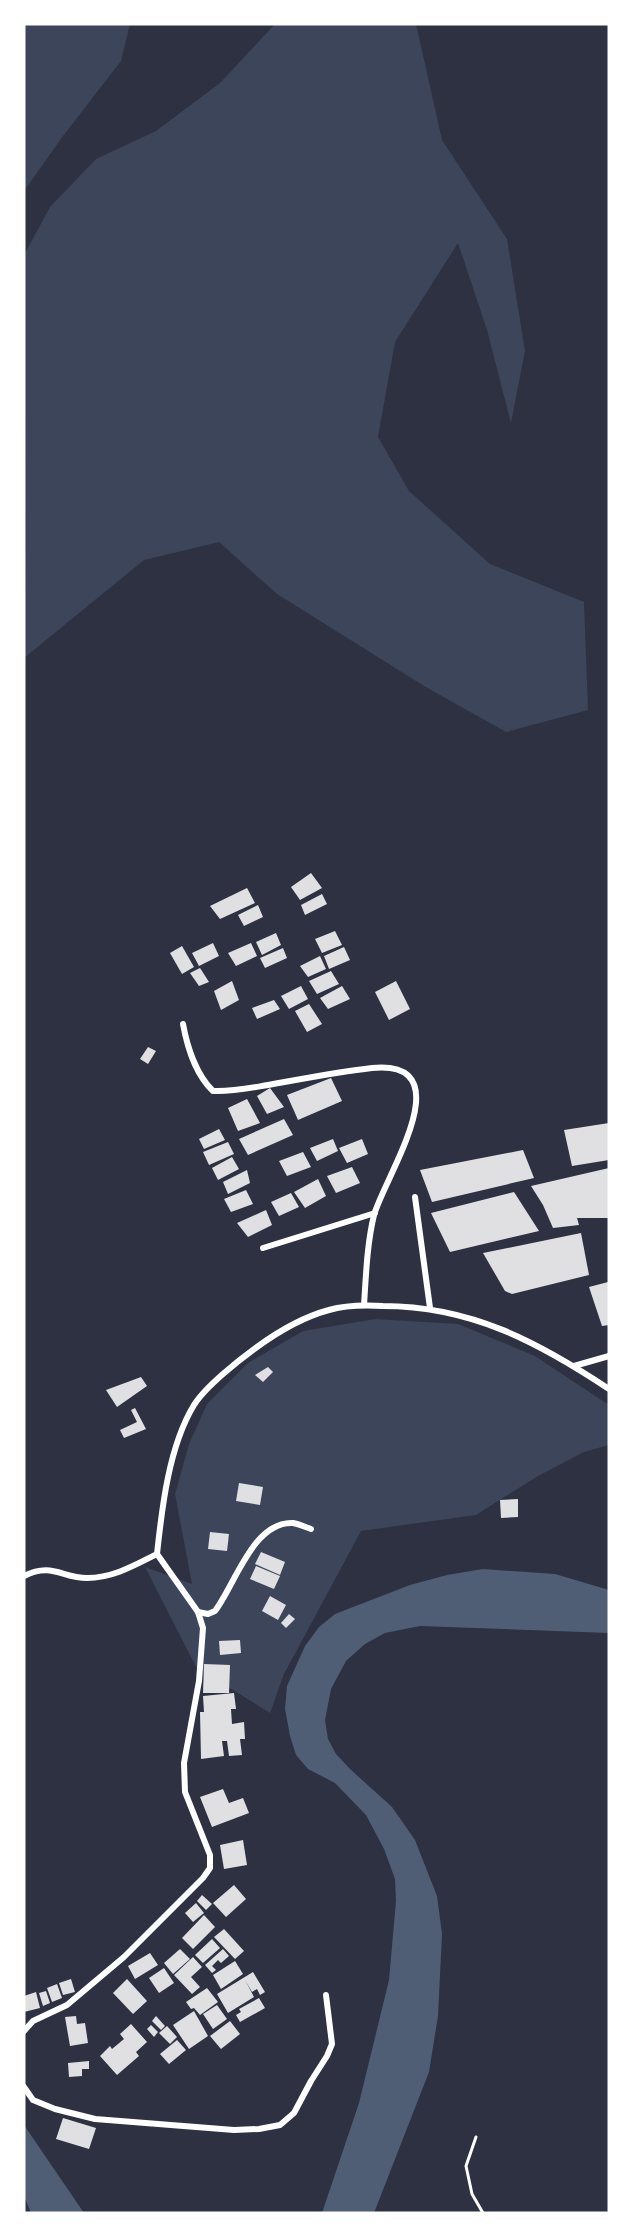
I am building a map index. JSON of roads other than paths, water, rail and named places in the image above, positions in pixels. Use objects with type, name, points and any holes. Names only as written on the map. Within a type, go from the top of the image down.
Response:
[{"type":"street","points":[[183,1024],[186,1041],[205,1083],[213,1090],[242,1089],[374,1068],[397,1069],[410,1077],[416,1091],[415,1114],[405,1147],[382,1192],[375,1213],[368,1249],[364,1305]]},
{"type":"street","points":[[415,1197],[430,1308]]},
{"type":"street","points":[[263,1248],[375,1213]]},
{"type":"street","points":[[24,2031],[33,2021],[67,2005],[124,1957],[210,1869],[210,1855],[185,1792],[184,1763],[199,1681],[202,1628],[198,1612],[157,1554],[161,1518],[176,1446],[194,1404],[234,1363],[275,1334],[302,1319],[331,1310],[364,1305],[430,1308],[500,1327],[574,1365],[609,1389]]},
{"type":"street","points":[[574,1365],[609,1356]]},
{"type":"street","points":[[198,1612],[208,1614],[215,1611],[250,1552],[265,1533],[280,1525],[293,1523],[311,1529]]},
{"type":"street","points":[[24,1576],[34,1571],[55,1570],[86,1578],[102,1576],[124,1570],[157,1554]]},
{"type":"street","points":[[24,2087],[33,2100],[55,2109],[95,2119],[135,2121],[200,2129],[259,2129],[280,2125],[294,2114],[332,2044],[326,1995]]}]
